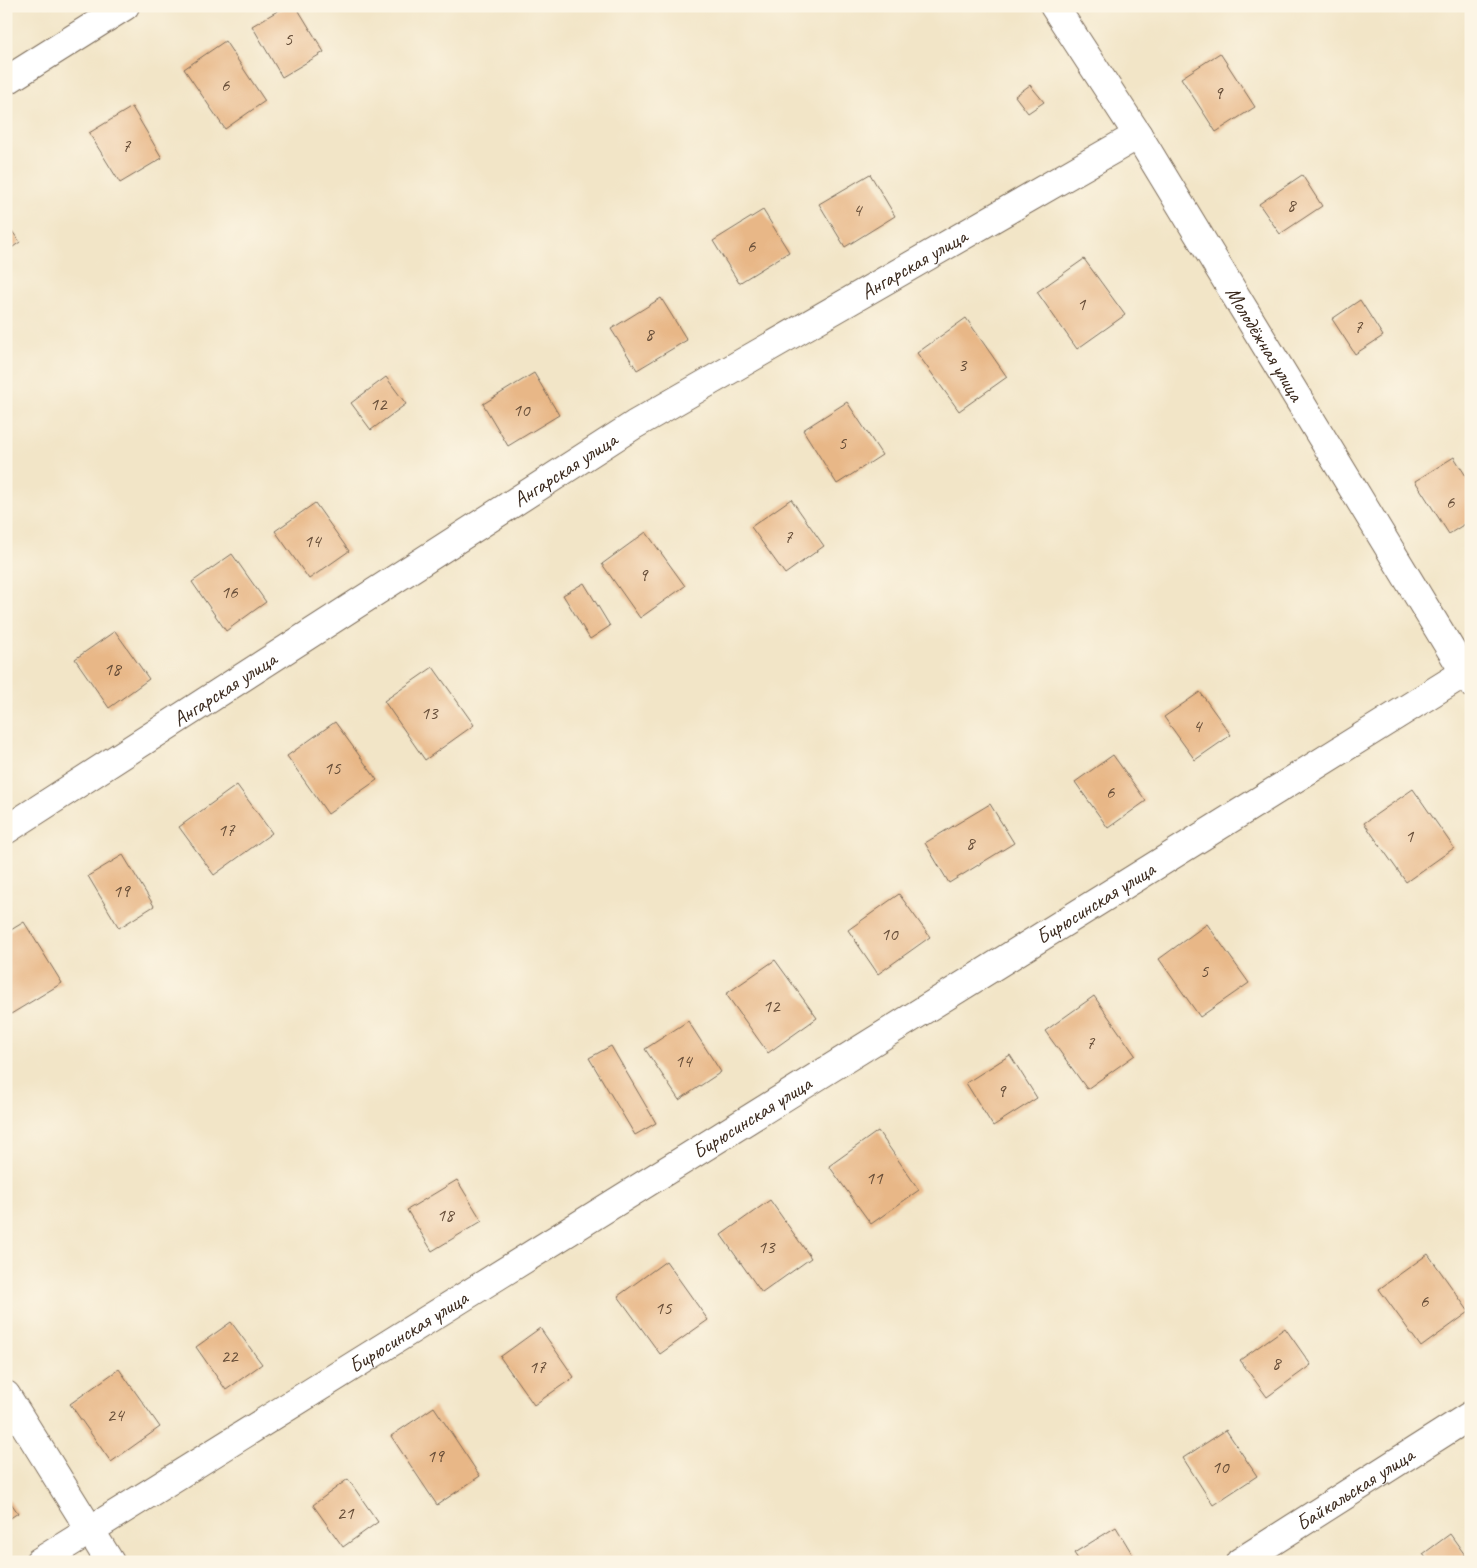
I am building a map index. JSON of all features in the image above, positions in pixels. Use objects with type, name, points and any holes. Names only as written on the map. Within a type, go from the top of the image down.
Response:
[{"type":"street","points":[[6,81],[126,6]]},
{"type":"street","name":"Молодёжная улица","points":[[1054,6],[1138,135],[1468,678]]},
{"type":"street","name":"Ангарская улица","points":[[6,830],[634,425],[1138,135]]},
{"type":"street","name":"Бирюсинская улица","points":[[39,1562],[1468,678]]},
{"type":"street","points":[[6,1394],[110,1562]]},
{"type":"street","name":"Байкальская улица","points":[[1240,1562],[1471,1415]]},
{"type":"building","points":[[286,6],[296,6],[324,52],[282,77],[252,26]]},
{"type":"building","points":[[225,41],[265,101],[225,129],[184,69]]},
{"type":"building","points":[[1220,53],[1255,107],[1216,132],[1181,78]]},
{"type":"building","points":[[1030,85],[1044,102],[1028,113],[1015,96]]},
{"type":"building","points":[[132,107],[162,158],[120,183],[89,133]]},
{"type":"building","points":[[870,174],[895,216],[845,247],[819,204]]},
{"type":"building","points":[[1302,175],[1322,206],[1280,234],[1259,204]]},
{"type":"building","points":[[763,210],[789,252],[739,283],[713,241]]},
{"type":"building","points":[[6,223],[20,242],[6,252]]},
{"type":"building","points":[[1084,259],[1125,315],[1077,349],[1037,292]]},
{"type":"building","points":[[661,298],[687,340],[637,370],[611,329]]},
{"type":"building","points":[[1360,300],[1383,336],[1355,354],[1332,319]]},
{"type":"building","points":[[966,318],[1007,377],[959,411],[917,353]]},
{"type":"building","points":[[534,373],[559,415],[508,446],[483,404]]},
{"type":"building","points":[[386,377],[406,404],[371,430],[351,403]]},
{"type":"building","points":[[847,402],[882,455],[837,484],[803,430]]},
{"type":"building","points":[[1454,457],[1471,484],[1471,520],[1449,534],[1415,481]]},
{"type":"building","points":[[791,499],[824,546],[785,574],[751,527]]},
{"type":"building","points":[[315,503],[349,551],[309,579],[275,531]]},
{"type":"building","points":[[646,532],[685,586],[640,618],[602,564]]},
{"type":"building","points":[[232,554],[266,602],[226,631],[192,582]]},
{"type":"building","points":[[584,583],[610,626],[590,639],[563,595]]},
{"type":"building","points":[[115,631],[149,679],[109,708],[75,659]]},
{"type":"building","points":[[433,667],[474,725],[425,760],[384,701]]},
{"type":"building","points":[[1200,692],[1231,735],[1195,760],[1164,717]]},
{"type":"building","points":[[335,722],[377,780],[328,814],[287,756]]},
{"type":"building","points":[[1113,755],[1146,801],[1108,828],[1075,782]]},
{"type":"building","points":[[237,785],[272,833],[214,875],[179,827]]},
{"type":"building","points":[[1413,789],[1454,848],[1406,882],[1364,823]]},
{"type":"building","points":[[990,804],[1014,843],[949,883],[925,843]]},
{"type":"building","points":[[123,855],[154,906],[119,928],[88,876]]},
{"type":"building","points":[[899,894],[930,937],[878,974],[848,930]]},
{"type":"building","points":[[24,922],[62,983],[11,1014],[6,1006],[6,933]]},
{"type":"building","points":[[1207,924],[1249,983],[1200,1017],[1159,959]]},
{"type":"building","points":[[775,960],[817,1018],[768,1053],[726,994]]},
{"type":"building","points":[[1094,996],[1135,1055],[1087,1089],[1045,1031]]},
{"type":"building","points":[[688,1021],[721,1072],[679,1100],[645,1049]]},
{"type":"building","points":[[611,1046],[656,1123],[635,1135],[589,1058]]},
{"type":"building","points":[[1010,1055],[1037,1098],[993,1126],[966,1083]]},
{"type":"building","points":[[878,1131],[919,1190],[871,1224],[829,1166]]},
{"type":"building","points":[[457,1180],[482,1221],[432,1251],[407,1210]]},
{"type":"building","points":[[770,1200],[811,1258],[762,1293],[721,1235]]},
{"type":"building","points":[[1428,1254],[1469,1312],[1421,1347],[1379,1289]]},
{"type":"building","points":[[666,1261],[708,1320],[660,1354],[618,1296]]},
{"type":"building","points":[[231,1322],[262,1364],[226,1390],[196,1347]]},
{"type":"building","points":[[540,1328],[574,1377],[534,1405],[500,1357]]},
{"type":"building","points":[[1285,1328],[1311,1365],[1267,1397],[1240,1360]]},
{"type":"building","points":[[119,1369],[160,1427],[111,1462],[70,1404]]},
{"type":"building","points":[[434,1407],[480,1476],[437,1505],[391,1436]]},
{"type":"building","points":[[1226,1430],[1257,1476],[1213,1505],[1183,1458]]},
{"type":"building","points":[[348,1479],[378,1522],[343,1547],[313,1505]]},
{"type":"building","points":[[6,1496],[18,1513],[6,1521]]},
{"type":"building","points":[[1116,1527],[1137,1562],[1080,1562],[1074,1553]]},
{"type":"building","points":[[1450,1534],[1470,1562],[1429,1562],[1423,1554]]}]
